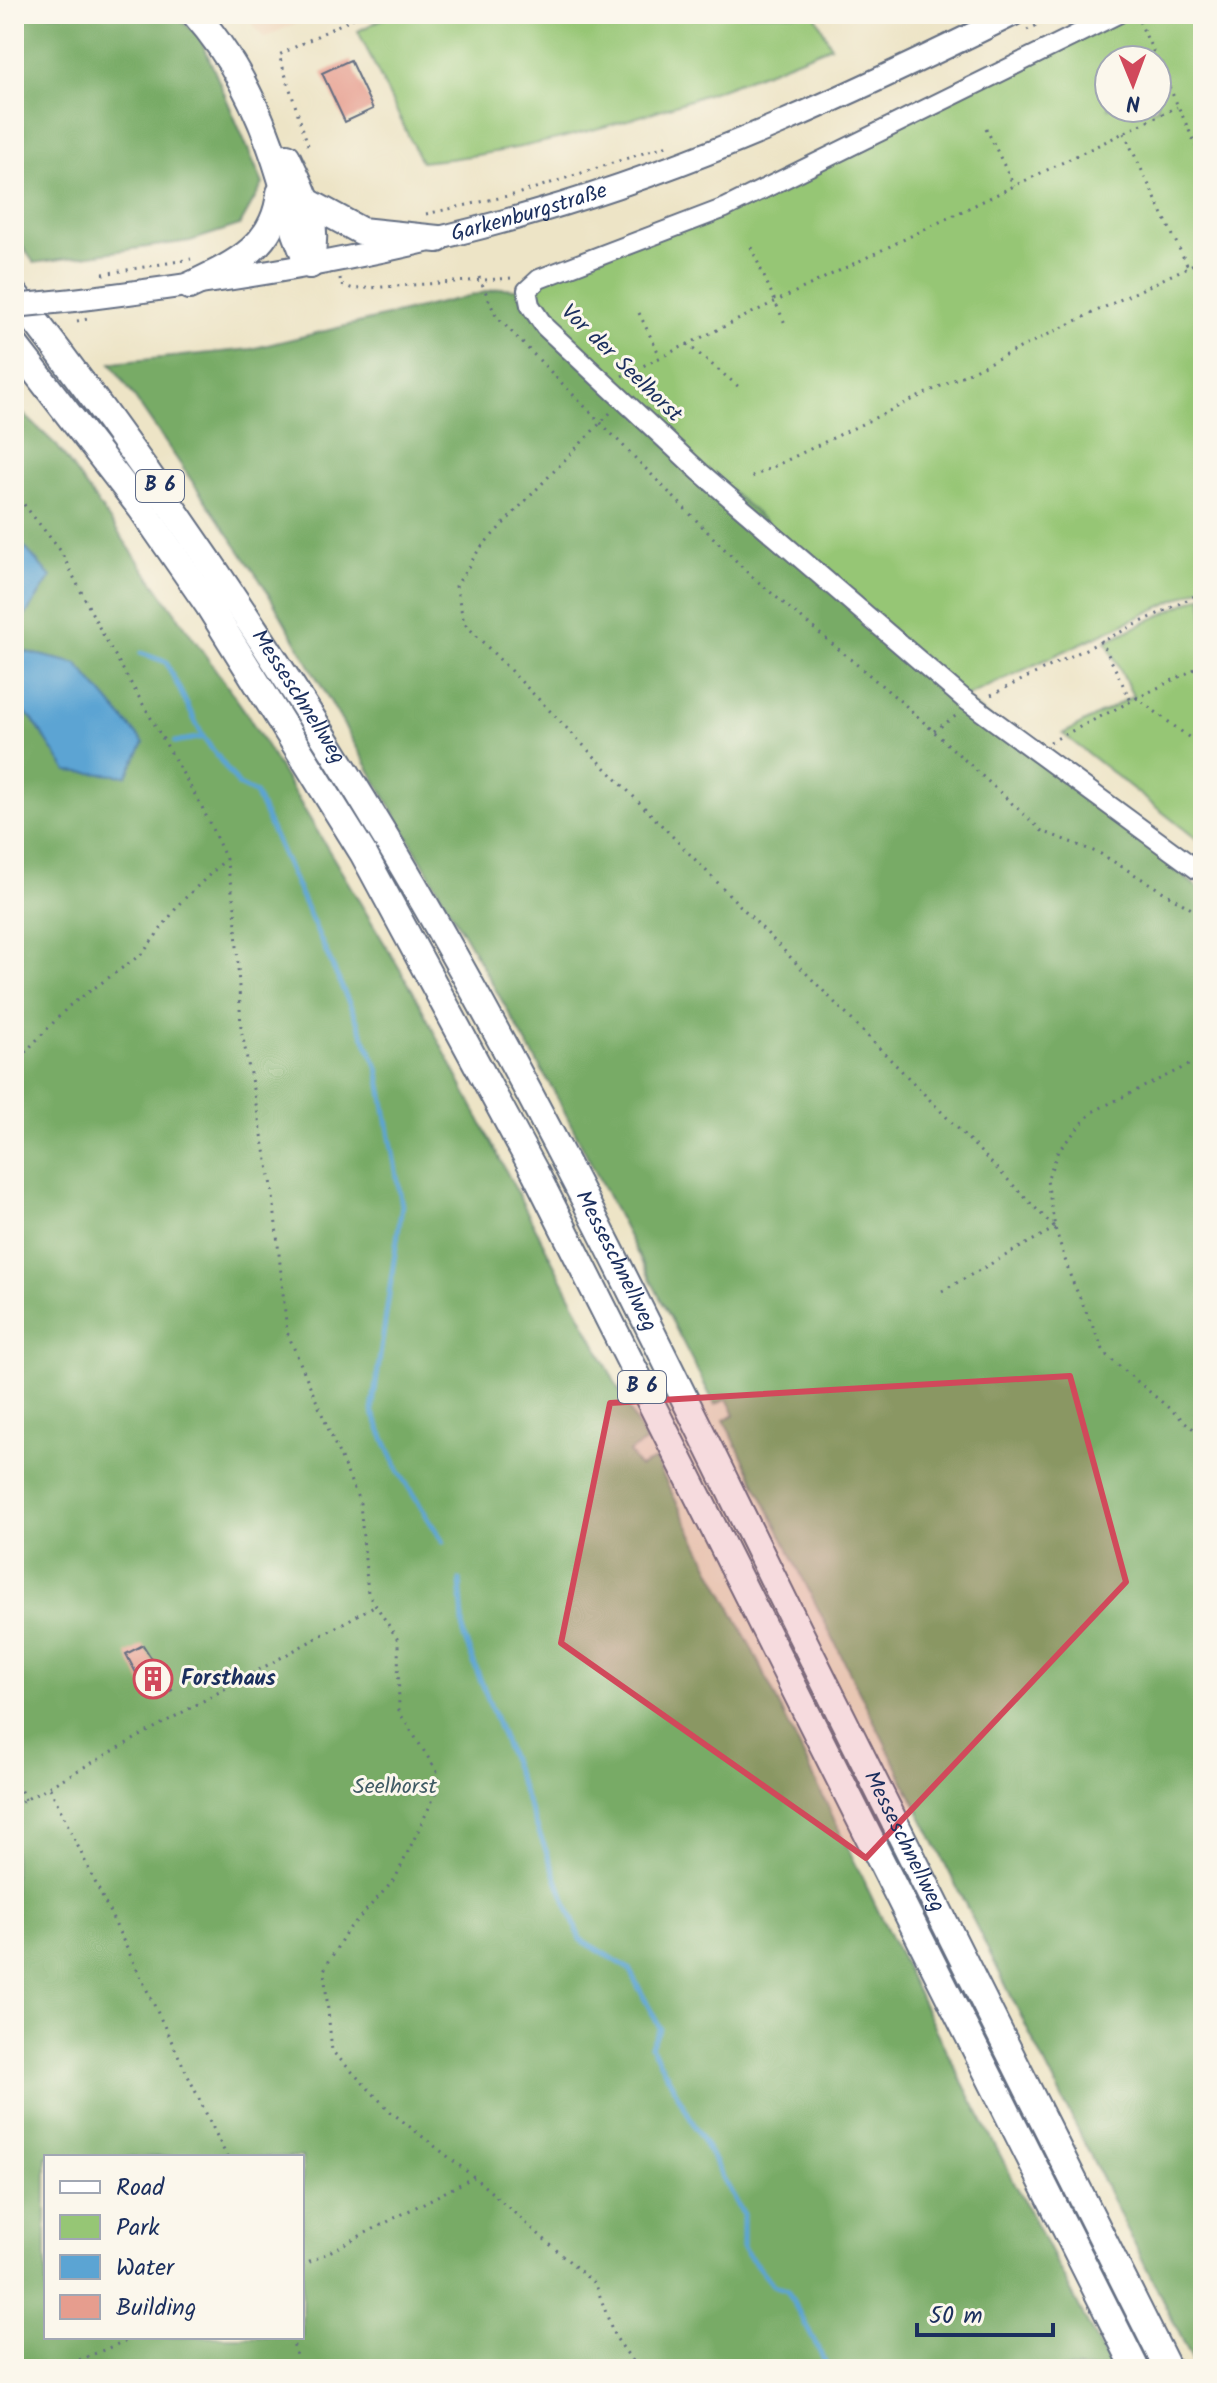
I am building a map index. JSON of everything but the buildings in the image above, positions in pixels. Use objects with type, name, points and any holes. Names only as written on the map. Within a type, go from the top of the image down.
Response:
[{"type":"highway","points":[[195,14],[241,78],[280,178],[295,239],[310,265]]},
{"type":"highway","points":[[209,14],[250,74],[308,202],[316,236],[310,265]]},
{"type":"highway","points":[[189,286],[226,268],[255,249],[269,234],[278,211],[280,178]]},
{"type":"highway","points":[[308,202],[361,231],[438,239]]},
{"type":"highway","name":"Messeschnellweg","points":[[14,293],[114,422],[247,615],[388,841],[477,1000],[683,1395],[1168,2369]]},
{"type":"highway","name":"Messeschnellweg","points":[[14,344],[141,508],[209,606],[363,853],[535,1172],[1136,2369]]},
{"type":"main road","name":"Garkenburgstraße","points":[[14,306],[189,286],[438,239],[629,182],[738,141],[852,92],[1014,14]]},
{"type":"street","name":"Vor der Seelhorst","points":[[1118,14],[725,208],[539,279],[527,290],[530,305],[545,327],[771,534],[972,704],[1203,874]]},
{"type":"path","points":[[311,156],[279,55],[361,14]]},
{"type":"path","points":[[1136,14],[1203,161]]},
{"type":"path","points":[[622,376],[1177,107]]},
{"type":"path","points":[[986,128],[1014,186]]},
{"type":"path","points":[[1124,133],[1188,267]]},
{"type":"path","points":[[422,215],[464,209],[517,194],[668,145]]},
{"type":"path","points":[[751,247],[786,326]]},
{"type":"path","points":[[103,274],[201,257]]},
{"type":"path","points":[[752,477],[1203,259]]},
{"type":"path","points":[[341,281],[341,285],[354,289],[509,275],[527,290]]},
{"type":"path","points":[[479,277],[496,316],[750,575],[934,731],[1042,831],[1101,854],[1203,916]]},
{"type":"path","points":[[639,313],[661,358]]},
{"type":"path","points":[[687,344],[739,387]]},
{"type":"path","points":[[623,401],[480,548],[456,586],[464,623],[1055,1228]]},
{"type":"path","points":[[14,492],[60,550],[101,631],[202,807],[226,859],[235,907],[241,1028],[272,1186],[287,1332],[360,1503],[368,1593],[398,1640],[399,1712],[438,1773],[437,1791],[395,1879],[346,1932],[324,1970],[332,2051],[391,2112],[474,2177],[596,2285],[614,2335],[638,2369]]},
{"type":"path","points":[[934,731],[972,704],[1203,592]]},
{"type":"path","points":[[1101,640],[1131,701]]},
{"type":"path","points":[[1032,750],[1203,665]]},
{"type":"path","points":[[1136,697],[1203,748]]},
{"type":"path","points":[[14,1064],[69,1006],[143,953],[180,903],[226,859]]},
{"type":"path","points":[[1203,1058],[1092,1112],[1058,1151],[1047,1180],[1055,1228],[1071,1278],[1105,1354],[1203,1437]]},
{"type":"path","points":[[942,1291],[1055,1228]]},
{"type":"path","points":[[14,1806],[374,1606]]},
{"type":"path","points":[[14,1776],[25,1800]]},
{"type":"path","points":[[50,1788],[226,2155]]},
{"type":"path","points":[[304,2265],[474,2177]]},
{"type":"path","points":[[57,2369],[130,2339]]},
{"type":"path","points":[[292,2339],[299,2369]]},
{"type":"highlighted area","points":[[1070,1376],[1126,1582],[866,1858],[561,1643],[610,1403]]},
{"type":"shaded area","points":[[245,14],[315,14],[264,38]]},
{"type":"green space","points":[[14,14],[172,14],[199,35],[263,184],[240,225],[190,241],[34,263],[14,234]]},
{"type":"green space","points":[[392,14],[815,14],[831,46],[681,103],[578,134],[526,146],[421,162],[358,31]]},
{"type":"green space","points":[[1118,14],[1203,14],[1203,587],[963,698],[771,534],[530,305],[539,279],[725,208]]},
{"type":"green space","points":[[502,288],[527,290],[545,327],[972,704],[1203,892],[1203,2369],[1197,2369],[724,1420],[735,1414],[727,1399],[715,1405],[555,1093],[264,586],[111,363],[251,349]]},
{"type":"green space","name":"Seelhorst","points":[[14,405],[57,446],[247,714],[413,991],[646,1442],[629,1452],[639,1467],[655,1460],[755,1655],[934,2027],[1111,2369],[14,2369]]},
{"type":"green space","points":[[1203,595],[1203,844],[1063,734],[1133,696],[1106,641]]},
{"type":"water","points":[[14,535],[51,577],[23,619],[14,623]]},
{"type":"water","points":[[14,649],[77,664],[144,743],[127,776],[67,771],[32,719],[14,704]]},
{"type":"waterway","points":[[141,653],[166,662],[203,737]]},
{"type":"waterway","points":[[175,742],[203,737],[239,785],[255,793],[378,1068],[402,1205],[372,1411],[399,1472],[443,1542]]},
{"type":"waterway","points":[[460,1580],[464,1637],[580,1939],[629,1969],[660,2028],[651,2046],[743,2214],[743,2248],[773,2285],[787,2290],[829,2369]]},
{"type":"place","name":"Forsthaus","points":[[153,1679]]}]
